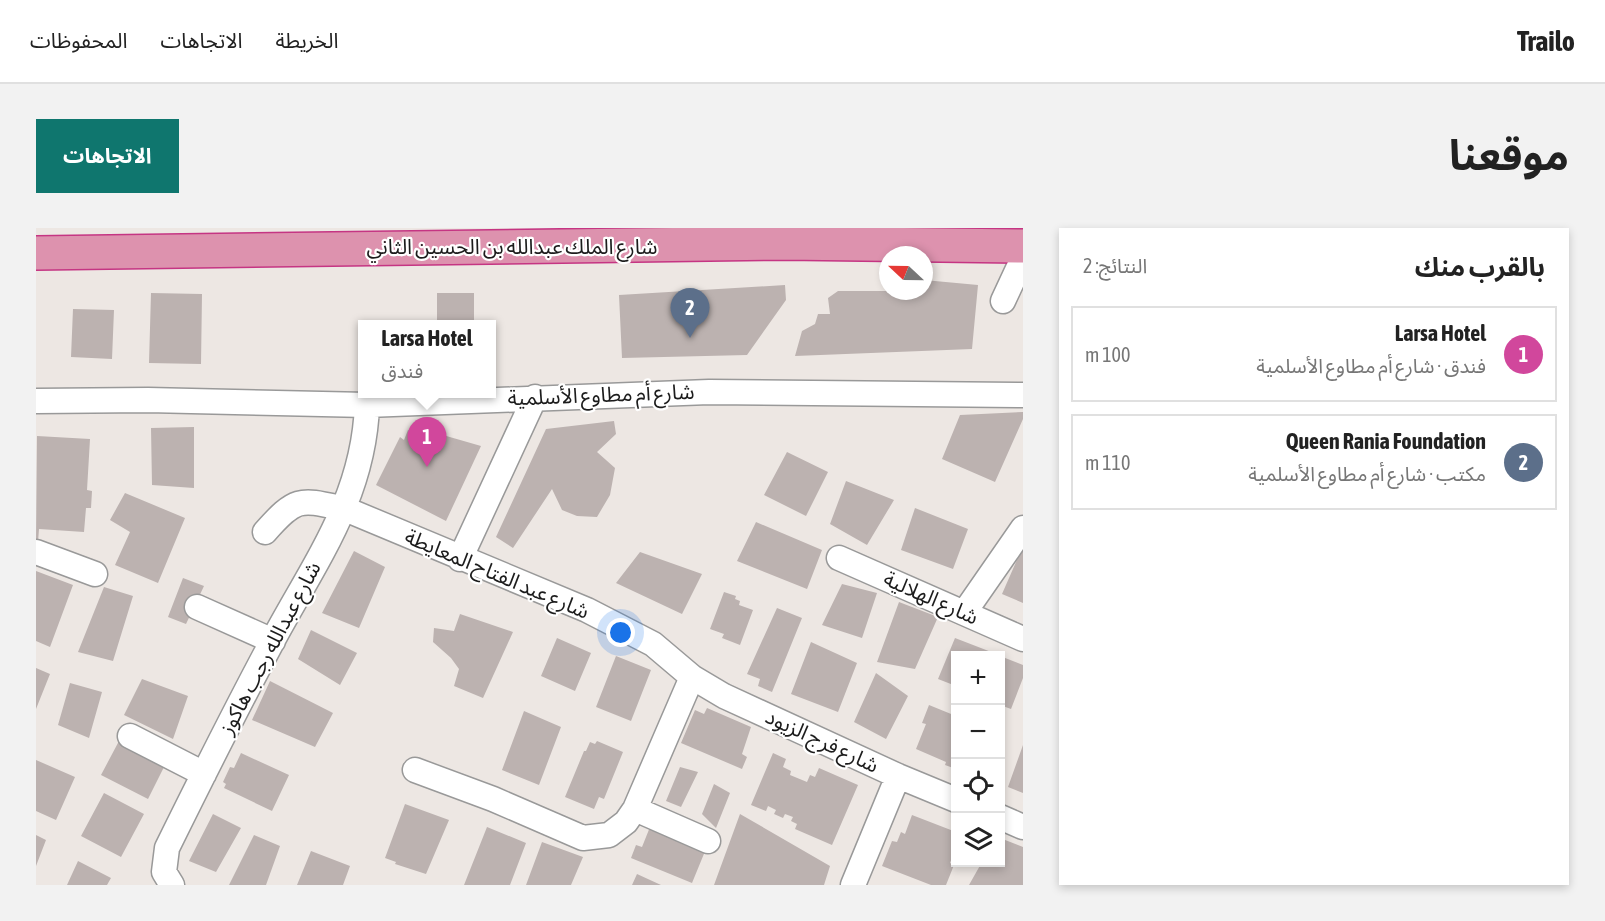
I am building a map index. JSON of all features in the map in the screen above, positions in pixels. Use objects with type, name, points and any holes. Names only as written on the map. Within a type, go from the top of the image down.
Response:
[{"type":"highway","name":"شارع الملك عبدالله بن الحسين الثاني","points":[[36,254],[785,243],[1023,246]]},
{"type":"street","points":[[1003,301],[1023,258]]},
{"type":"street","name":"شارع أم مطاوع الأسلمية","points":[[36,401],[148,400],[367,405],[535,396],[768,391],[1023,395]]},
{"type":"street","points":[[460,559],[535,396]]},
{"type":"street","name":"شارع عبدالله رجب هاكوز","points":[[172,885],[164,872],[167,848],[273,641],[345,509],[360,464],[367,405]]},
{"type":"street","name":"شارع عبد الفتاح المعايطة","points":[[266,532],[285,510],[296,503],[307,501],[345,509],[615,624],[653,644],[692,676]]},
{"type":"street","points":[[964,613],[1023,528]]},
{"type":"street","points":[[36,552],[88,576],[36,564]]},
{"type":"street","name":"شارع الهلالية","points":[[838,558],[1023,639]]},
{"type":"street","points":[[197,607],[273,641]]},
{"type":"street","points":[[415,770],[583,838],[609,835],[626,822],[635,809],[692,676]]},
{"type":"street","name":"شارع فرج الزيود","points":[[692,676],[724,696],[951,798]]},
{"type":"street","points":[[130,736],[204,774]]},
{"type":"street","points":[[853,885],[898,776]]},
{"type":"street","points":[[635,809],[708,842]]},
{"type":"street","points":[[1005,820],[1023,827]]},
{"type":"building","points":[[933,281],[978,285],[972,349],[795,356],[802,331],[815,324],[818,314],[830,314],[828,298],[838,291],[879,291],[879,300],[933,300]]},
{"type":"building","points":[[785,285],[786,300],[747,355],[622,358],[619,295]]},
{"type":"building","points":[[151,293],[202,294],[201,364],[149,363]]},
{"type":"building","points":[[437,293],[474,293],[474,320],[437,320]]},
{"type":"building","points":[[73,309],[114,310],[112,359],[71,357]]},
{"type":"building","points":[[1023,412],[1023,419],[995,482],[942,459],[960,415]]},
{"type":"building","points":[[614,421],[616,434],[597,452],[615,468],[610,495],[597,517],[577,516],[562,510],[552,489],[513,548],[496,537],[546,429]]},
{"type":"building","points":[[194,427],[194,488],[152,485],[151,428]]},
{"type":"building","points":[[422,429],[481,446],[446,521],[376,485],[400,437],[404,440],[408,430],[419,434]]},
{"type":"building","points":[[37,436],[90,439],[87,490],[92,491],[91,508],[86,508],[84,532],[39,529],[38,542],[36,541]]},
{"type":"building","points":[[787,452],[828,472],[806,516],[764,495]]},
{"type":"building","points":[[846,481],[894,500],[867,545],[830,524]]},
{"type":"building","points":[[125,493],[185,518],[158,583],[115,565],[130,532],[110,520]]},
{"type":"building","points":[[915,508],[968,529],[953,569],[901,550]]},
{"type":"building","points":[[756,522],[822,550],[807,589],[737,561]]},
{"type":"building","points":[[1023,546],[1023,603],[1002,594]]},
{"type":"building","points":[[354,551],[385,567],[359,628],[322,613]]},
{"type":"building","points":[[640,552],[702,574],[682,614],[616,583]]},
{"type":"building","points":[[36,571],[73,585],[50,647],[36,641]]},
{"type":"building","points":[[183,578],[204,586],[186,624],[168,617]]},
{"type":"building","points":[[842,584],[877,593],[862,638],[822,625]]},
{"type":"building","points":[[104,587],[133,596],[113,661],[78,652]]},
{"type":"building","points":[[724,592],[736,596],[735,599],[740,601],[739,605],[753,610],[740,645],[722,638],[724,634],[710,629]]},
{"type":"building","points":[[899,602],[938,617],[915,669],[877,662]]},
{"type":"building","points":[[777,608],[802,618],[772,692],[758,686],[760,679],[747,674]]},
{"type":"building","points":[[460,614],[513,632],[483,698],[454,686],[459,669],[451,658],[433,642],[434,628],[454,631]]},
{"type":"building","points":[[311,630],[357,653],[340,685],[298,659]]},
{"type":"building","points":[[557,638],[591,653],[575,691],[541,676]]},
{"type":"building","points":[[955,638],[989,651],[951,651],[951,684],[938,679]]},
{"type":"building","points":[[811,642],[857,663],[838,712],[791,694]]},
{"type":"building","points":[[616,656],[651,670],[631,721],[596,707]]},
{"type":"building","points":[[1005,658],[1023,665],[1023,678],[1011,709],[1005,707]]},
{"type":"building","points":[[36,668],[50,674],[36,709]]},
{"type":"building","points":[[876,673],[908,696],[886,739],[854,722]]},
{"type":"building","points":[[142,679],[188,696],[173,739],[124,715]]},
{"type":"building","points":[[270,681],[333,713],[315,747],[252,720]]},
{"type":"building","points":[[70,683],[102,692],[89,738],[58,725]]},
{"type":"building","points":[[929,705],[951,714],[951,767],[945,765],[946,762],[916,749],[926,724],[922,723]]},
{"type":"building","points":[[707,708],[751,727],[742,754],[747,757],[742,769],[681,743],[695,710],[704,714]]},
{"type":"building","points":[[524,711],[561,727],[539,785],[502,770]]},
{"type":"building","points":[[119,741],[165,765],[148,799],[101,775]]},
{"type":"building","points":[[597,741],[623,752],[604,799],[599,797],[594,809],[565,797],[584,751],[590,742],[595,744]]},
{"type":"building","points":[[1023,745],[1023,793],[1008,787]]},
{"type":"building","points":[[241,753],[289,775],[272,811],[224,788],[226,784],[223,782],[230,767],[234,768]]},
{"type":"building","points":[[773,753],[786,759],[783,767],[791,771],[790,775],[807,782],[810,775],[815,777],[819,768],[858,785],[832,845],[795,829],[797,824],[791,821],[793,817],[785,814],[783,818],[774,814],[776,810],[768,806],[766,811],[751,805]]},
{"type":"building","points":[[36,760],[75,777],[56,820],[36,811]]},
{"type":"building","points":[[680,767],[698,772],[681,807],[666,801]]},
{"type":"building","points":[[714,784],[730,793],[716,828],[702,814]]},
{"type":"building","points":[[104,793],[144,814],[121,857],[81,836]]},
{"type":"building","points":[[405,804],[449,820],[426,874],[395,864],[396,862],[385,858]]},
{"type":"building","points":[[213,814],[241,828],[216,872],[189,861]]},
{"type":"building","points":[[740,814],[830,866],[824,885],[714,885]]},
{"type":"building","points":[[912,815],[951,830],[950,863],[953,867],[946,885],[931,885],[882,866],[892,841],[897,842],[901,832],[905,834]]},
{"type":"building","points":[[652,822],[708,844],[692,883],[631,858],[636,845],[642,847]]},
{"type":"building","points":[[487,827],[526,843],[510,885],[464,885]]},
{"type":"building","points":[[36,835],[46,840],[36,866]]},
{"type":"building","points":[[254,835],[280,846],[266,885],[229,885]]},
{"type":"building","points":[[1005,840],[1023,847],[1023,885],[969,885],[979,867],[1005,867]]},
{"type":"building","points":[[542,842],[583,857],[571,885],[526,885]]},
{"type":"building","points":[[311,851],[350,866],[343,885],[297,885]]},
{"type":"building","points":[[78,861],[111,878],[107,885],[67,885]]},
{"type":"building","points":[[637,874],[661,885],[632,885]]},
{"type":"place","name":"Queen Rania Foundation","points":[[690,338]]},
{"type":"place","name":"Larsa Hotel","points":[[427,467]]}]
